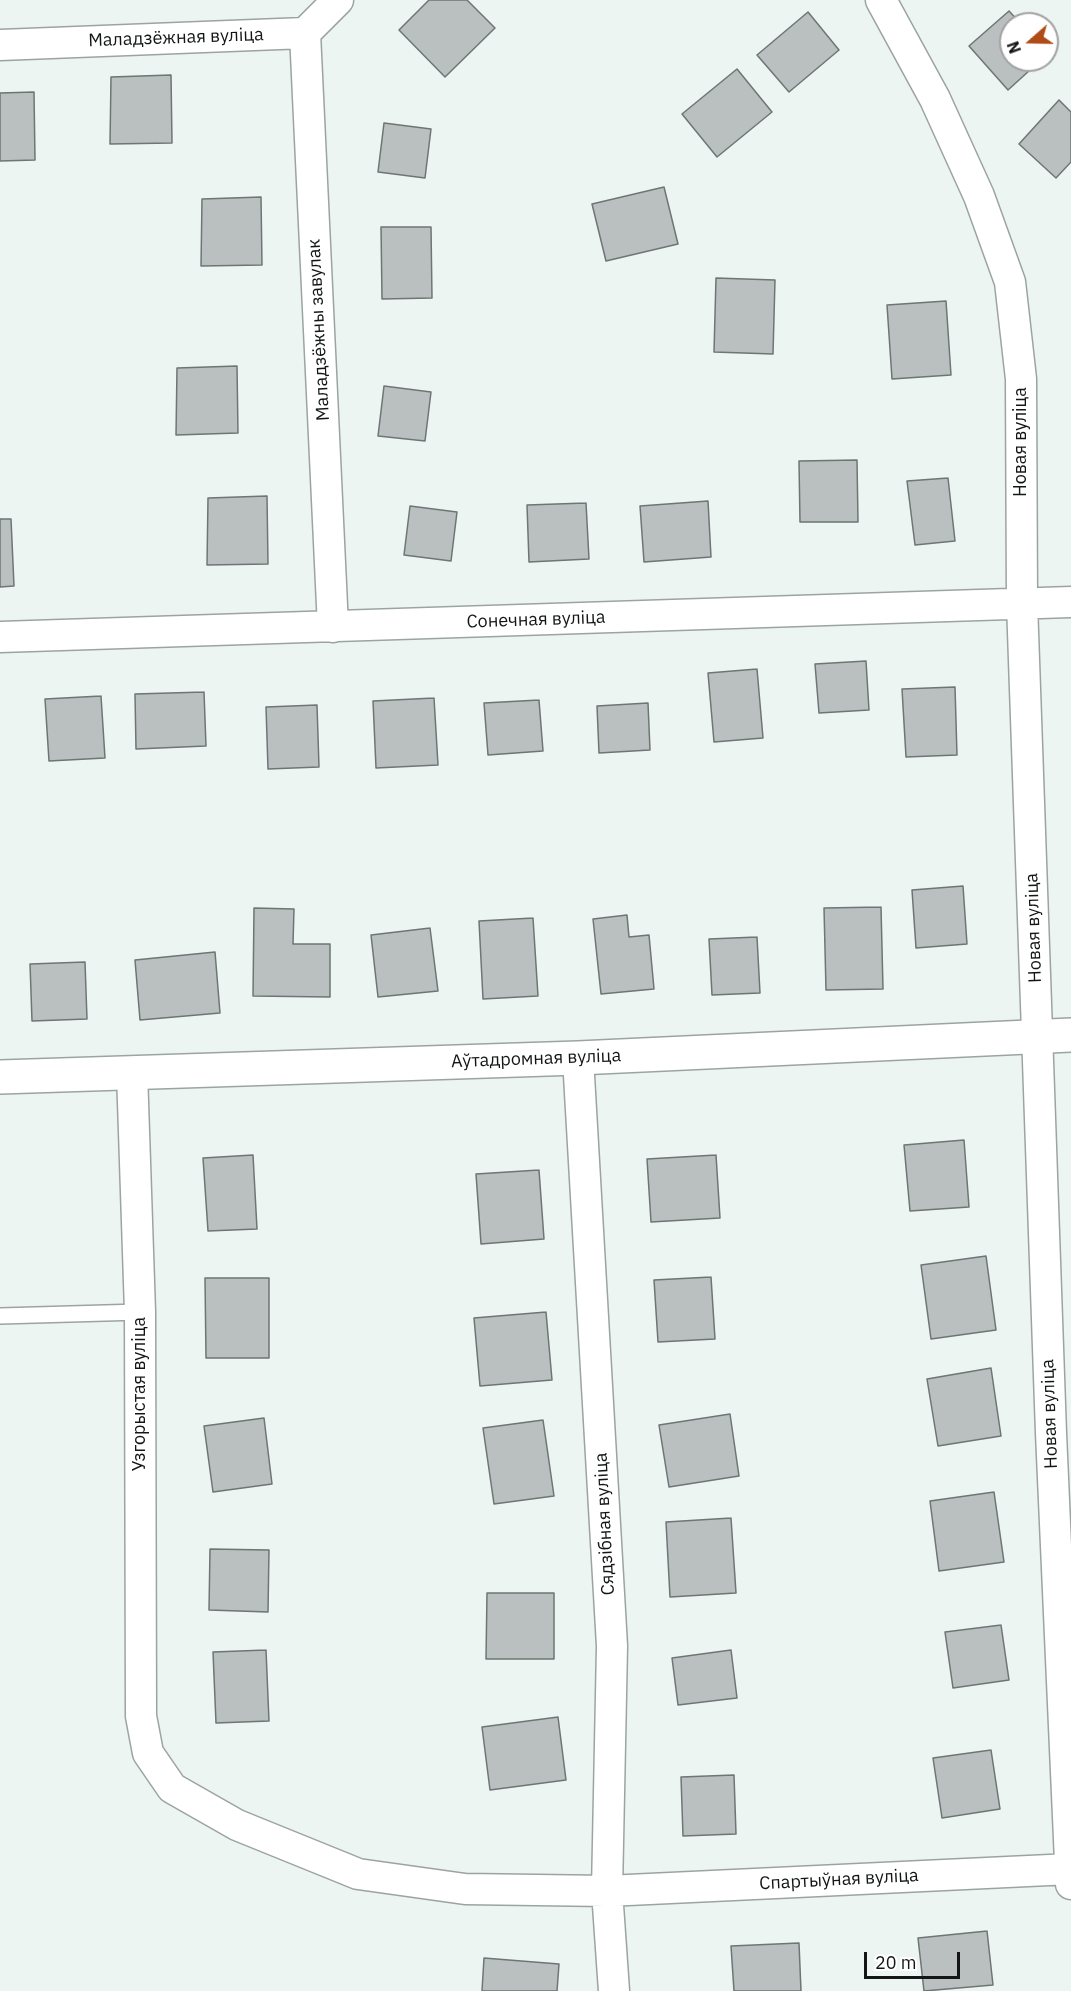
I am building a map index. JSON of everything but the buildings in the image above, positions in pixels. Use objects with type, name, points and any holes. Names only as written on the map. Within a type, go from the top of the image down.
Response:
[{"type":"street","points":[[305,33],[338,0]]},
{"type":"street","name":"Новая вуліца","points":[[881,0],[947,124],[979,196],[1010,282],[1021,379],[1022,603],[1037,1038],[1061,1433],[1071,1884]]},
{"type":"street","name":"Маладзёжная вуліца","points":[[0,45],[305,33]]},
{"type":"street","name":"Маладзёжны завулак","points":[[305,33],[333,627]]},
{"type":"street","name":"Сонечная вуліца","points":[[0,637],[1071,602]]},
{"type":"street","name":"Аўтадромная вуліца","points":[[0,1077],[578,1058],[1071,1035]]},
{"type":"street","name":"Сядзібная вуліца","points":[[578,1058],[612,1646],[607,1891],[615,1991]]},
{"type":"street","name":"Узгорыстая вуліца","points":[[132,1072],[140,1312],[141,1716],[148,1753],[172,1788],[237,1825],[358,1874],[465,1889],[607,1891]]},
{"type":"street","name":"Спартыўная вуліца","points":[[607,1891],[1071,1869]]},
{"type":"lane","points":[[0,1316],[140,1312]]}]
